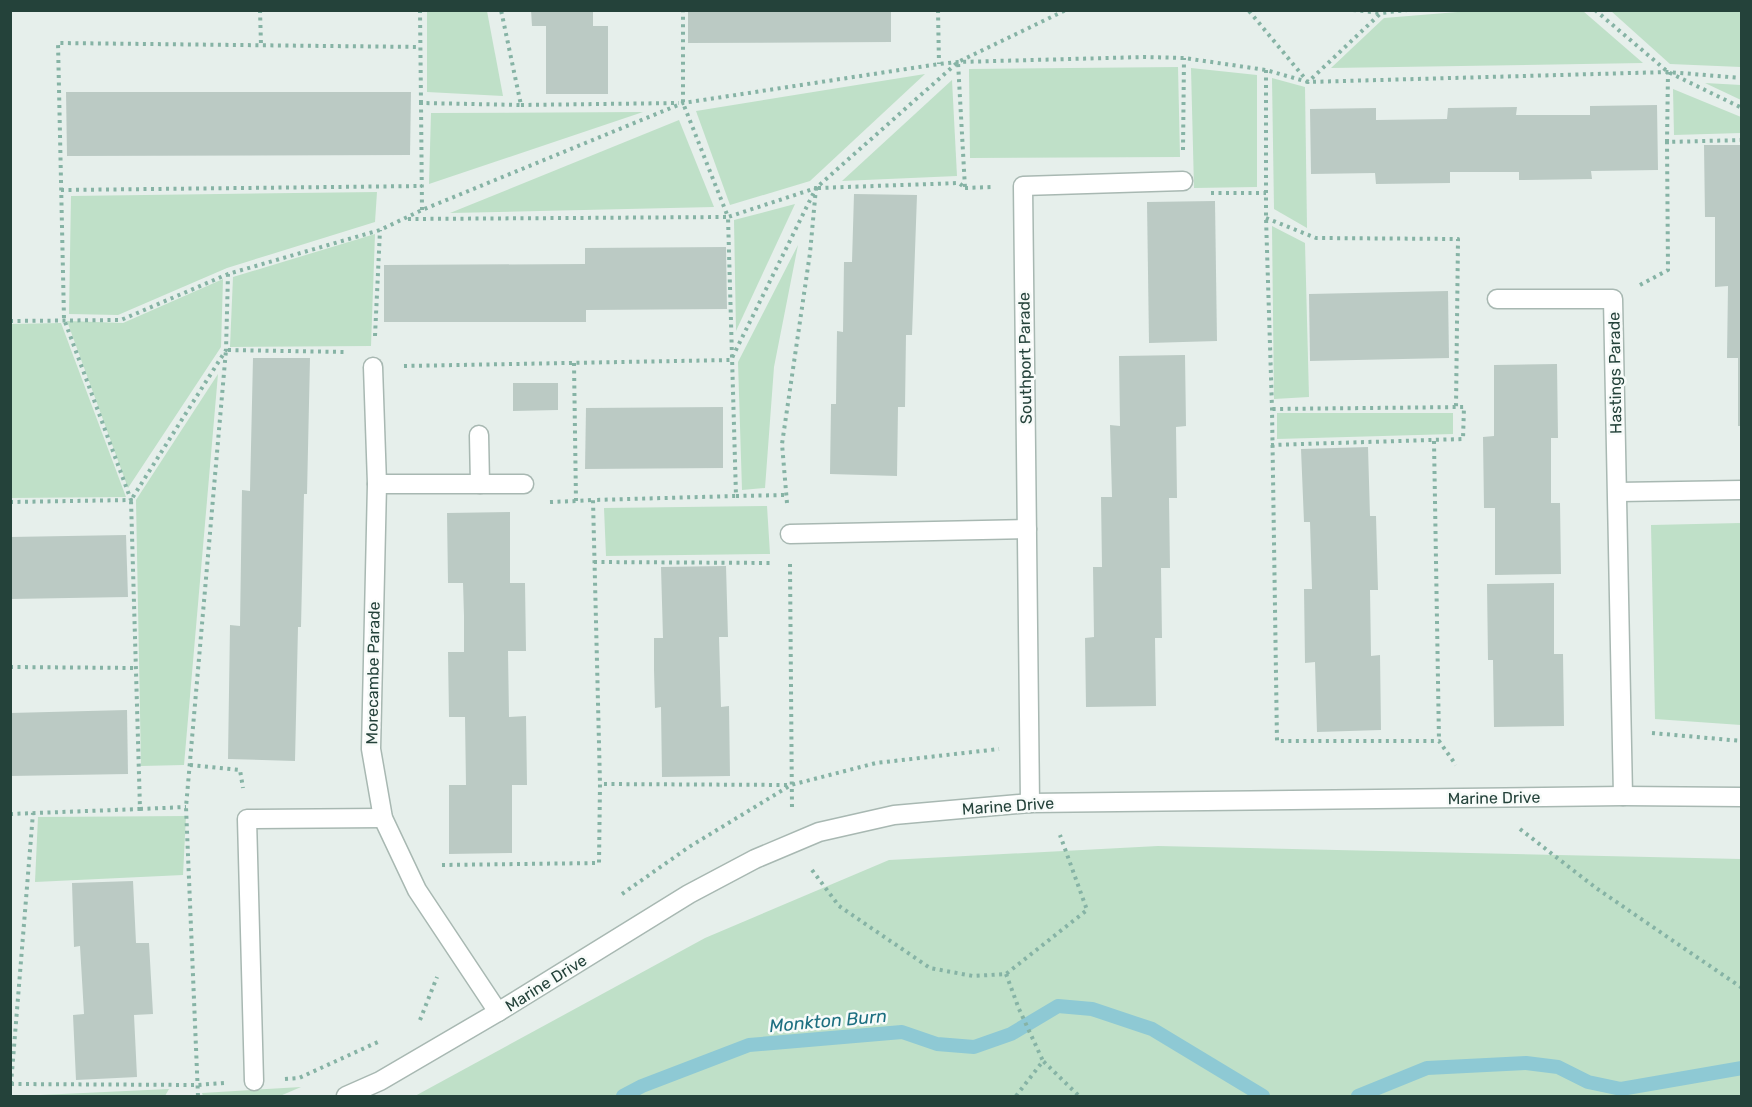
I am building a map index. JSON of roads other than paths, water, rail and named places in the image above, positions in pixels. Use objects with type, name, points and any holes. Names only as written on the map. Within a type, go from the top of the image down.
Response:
[{"type":"street","name":"Southport Parade","points":[[1030,803],[1023,186],[1183,181]]},
{"type":"street","name":"Hastings Parade","points":[[1497,299],[1613,299],[1623,796]]},
{"type":"street","name":"Morecambe Parade","points":[[374,360],[377,484],[371,749],[383,818],[417,890],[498,1012]]},
{"type":"street","points":[[479,435],[480,484]]},
{"type":"street","points":[[377,484],[524,484]]},
{"type":"street","points":[[1618,492],[1742,490]]},
{"type":"street","points":[[790,534],[1027,529]]},
{"type":"street","name":"Marine Drive","points":[[346,1096],[380,1081],[498,1012],[689,894],[755,859],[819,832],[894,815],[1030,803],[1623,796],[1742,797]]},
{"type":"street","points":[[254,1081],[248,819],[383,818]]},
{"type":"waterway","name":"Monkton Burn","points":[[623,1096],[642,1086],[749,1045],[902,1032],[937,1044],[974,1047],[1011,1034],[1058,1006],[1092,1009],[1152,1029],[1263,1096]]},
{"type":"waterway","name":"Monkton Burn","points":[[1358,1096],[1427,1068],[1526,1063],[1558,1067],[1588,1082],[1621,1089],[1742,1068]]}]
